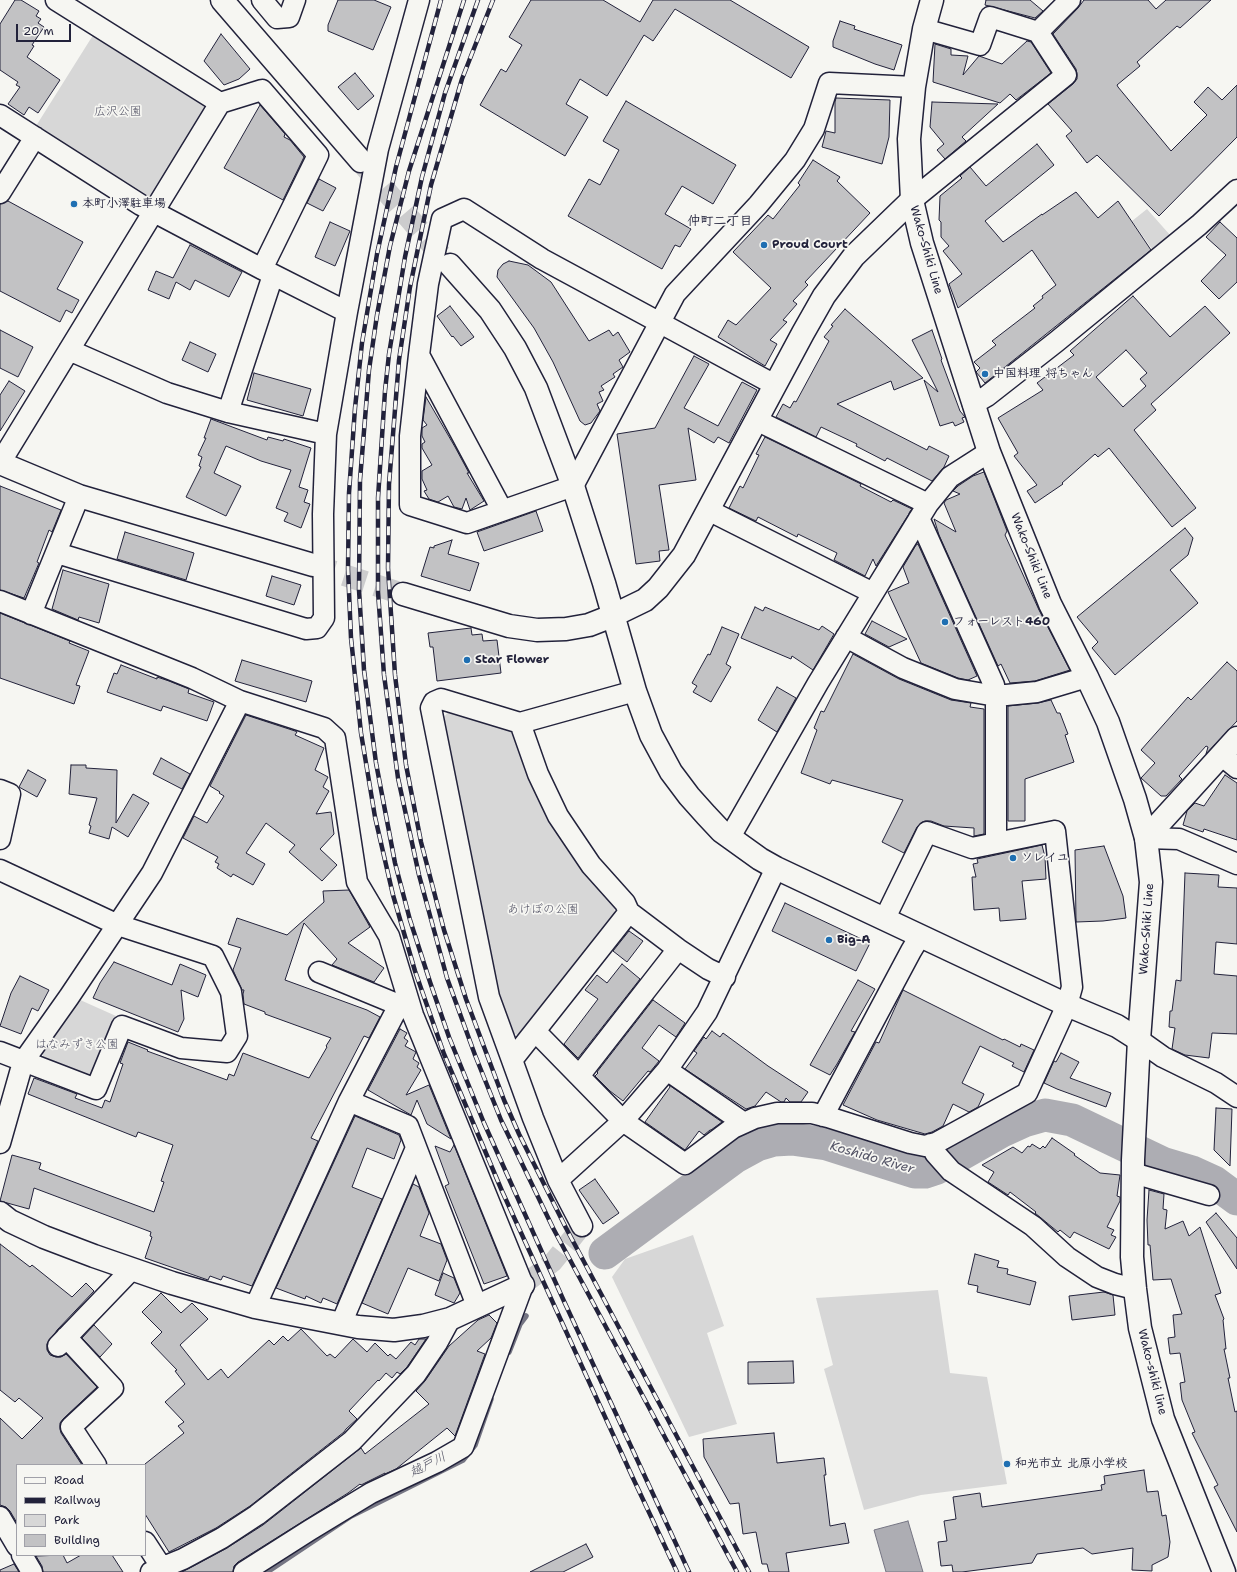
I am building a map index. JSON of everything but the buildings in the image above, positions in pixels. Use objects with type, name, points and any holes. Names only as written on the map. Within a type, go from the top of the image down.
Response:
[{"type":"street","points":[[56,0],[220,103]]},
{"type":"street","points":[[222,0],[361,161]]},
{"type":"street","points":[[262,0],[277,18],[289,17],[295,0]]},
{"type":"street","points":[[57,552],[306,629],[317,628],[324,618],[323,514],[326,434],[347,312],[378,149],[419,0]]},
{"type":"street","name":"Wako-Shiki Line","points":[[932,0],[924,29],[914,87],[909,139],[912,200],[922,243],[989,452],[1050,604],[1108,722],[1135,799],[1146,838],[1151,882],[1139,1040],[1133,1167]]},
{"type":"street","points":[[1038,32],[1070,0]]},
{"type":"street","points":[[403,594],[509,626],[537,630],[589,625],[645,600],[658,588],[684,556],[824,296],[854,256],[912,200],[1066,75],[1038,32],[990,18],[980,45],[924,29]]},
{"type":"street","points":[[775,385],[660,322],[542,260],[464,209],[442,220],[428,284],[410,436],[410,505],[468,523],[573,486],[660,322],[675,294],[758,205],[795,160],[814,129],[829,83],[914,87]]},
{"type":"street","points":[[228,412],[268,272],[318,155],[262,90],[220,103],[0,463],[79,496],[313,565]]},
{"type":"street","points":[[0,115],[141,205],[347,312]]},
{"type":"street","points":[[0,193],[35,137]]},
{"type":"street","points":[[973,404],[987,396],[1068,333],[1199,226],[1237,190]]},
{"type":"street","points":[[450,265],[490,310],[515,348],[536,388],[573,486],[604,583],[612,616],[635,691],[652,736],[671,772],[689,796],[721,831],[760,859],[776,868],[1067,1005],[1117,1026],[1164,1057],[1216,1083],[1237,1097]]},
{"type":"street","points":[[69,350],[168,393],[228,412],[326,434]]},
{"type":"street","points":[[419,355],[502,510]]},
{"type":"street","points":[[756,420],[923,511],[994,686],[996,696],[996,842]]},
{"type":"street","points":[[730,837],[818,682],[923,511],[950,477],[989,452]]},
{"type":"street","points":[[31,614],[79,496]]},
{"type":"street","points":[[708,510],[873,593]]},
{"type":"street","points":[[0,601],[192,678],[240,700],[324,728],[334,738],[357,882],[389,936],[404,1002],[413,1015],[523,1285],[463,1447],[437,1462],[371,1493],[244,1572]]},
{"type":"street","points":[[846,637],[904,668],[955,689],[996,696],[1037,692],[1087,677]]},
{"type":"street","points":[[582,1226],[558,1180],[533,1118],[489,997],[431,708],[434,702],[441,699],[520,723],[635,691]]},
{"type":"street","points":[[0,1143],[24,1062],[152,873],[216,750],[240,700]]},
{"type":"street","points":[[520,723],[538,774],[558,816],[591,865],[625,903],[629,912],[678,949],[708,969],[725,977]]},
{"type":"street","points":[[1146,838],[1229,761],[1237,738]]},
{"type":"street","points":[[0,790],[10,794],[0,840]]},
{"type":"street","points":[[885,918],[927,832],[972,848],[1056,831],[1072,987],[1067,1005],[1027,1093],[947,1138],[940,1158]]},
{"type":"street","points":[[1146,838],[1179,840],[1237,864]]},
{"type":"street","points":[[558,1180],[623,1121],[667,1070],[707,1012],[776,868]]},
{"type":"street","points":[[0,870],[118,925],[213,956],[231,992],[236,1036],[227,1052],[181,1048],[122,1026],[96,1088],[0,1052]]},
{"type":"street","points":[[512,1060],[629,912]]},
{"type":"street","points":[[823,1116],[910,951],[920,936]]},
{"type":"street","points":[[579,1076],[678,949]]},
{"type":"street","points":[[318,972],[404,1002]]},
{"type":"street","points":[[255,1307],[349,1101],[404,1002]]},
{"type":"street","points":[[535,1031],[623,1121],[685,1164],[733,1128],[755,1118],[777,1112],[812,1113],[823,1116],[924,1146],[1027,1222],[1066,1257],[1097,1277],[1134,1289]]},
{"type":"street","points":[[667,1070],[744,1123]]},
{"type":"street","points":[[349,1101],[408,1126],[477,1306]]},
{"type":"street","points":[[342,1324],[416,1148]]},
{"type":"street","points":[[1133,1167],[1209,1195]]},
{"type":"street","name":"Wako-shiki line","points":[[1133,1167],[1132,1257],[1134,1289],[1140,1328],[1163,1419],[1224,1572]]},
{"type":"street","points":[[0,1213],[10,1221],[44,1237],[172,1283],[255,1307],[358,1327],[394,1330],[423,1326],[450,1319],[523,1285]]},
{"type":"street","points":[[95,1464],[72,1427],[113,1388],[62,1341],[132,1269]]},
{"type":"street","points":[[146,1545],[156,1570],[182,1559],[222,1538],[257,1515],[352,1441],[416,1374],[437,1343],[450,1319]]},
{"type":"street","points":[[0,1516],[13,1548]]},
{"type":"street","points":[[19,1556],[32,1572]]},
{"type":"green space","name":"広沢公園","points":[[95,32],[205,103],[209,111],[156,193],[149,196],[36,126]]},
{"type":"green space","points":[[1147,209],[1170,235],[1152,249],[1132,221]]},
{"type":"green space","name":"あけぼの公園","points":[[448,712],[510,729],[517,738],[615,906],[614,917],[520,1036],[512,1033],[494,976],[444,717]]},
{"type":"green space","name":"はなみずき公園","points":[[78,999],[116,1016],[93,1072],[86,1077],[44,1061],[42,1051]]},
{"type":"green space","points":[[693,1235],[724,1326],[707,1333],[737,1424],[689,1437],[612,1277],[625,1259]]},
{"type":"green space","points":[[938,1290],[950,1373],[987,1377],[1007,1484],[921,1495],[864,1510],[824,1369],[833,1365],[816,1298]]},
{"type":"shaded area","points":[[908,1521],[923,1572],[886,1572],[874,1530]]},
{"type":"waterway","name":"Koshido River","points":[[605,1253],[735,1157],[757,1145],[774,1140],[792,1139],[827,1144],[915,1172],[925,1172],[937,1168],[1002,1131],[1024,1121],[1045,1115],[1072,1120],[1162,1163],[1192,1172],[1214,1182],[1237,1199]]},
{"type":"waterway","name":"越戸川","points":[[509,1352],[520,1324],[526,1316]]},
{"type":"waterway","name":"越戸川","points":[[267,1572],[351,1516],[463,1460],[475,1445],[491,1399]]},
{"type":"tunnel","points":[[362,163],[446,261]]},
{"type":"tunnel","points":[[313,565],[403,594]]},
{"type":"tunnel","points":[[523,1285],[553,1262],[582,1226]]},
{"type":"railway","points":[[441,0],[396,167],[377,254],[362,343],[355,408],[349,493],[348,569],[351,638],[361,733],[375,817],[393,895],[415,971],[444,1054],[502,1191],[677,1572]]},
{"type":"railway","points":[[464,0],[409,171],[390,246],[377,315],[369,370],[360,480],[359,590],[364,670],[376,763],[395,863],[410,920],[449,1037],[484,1123],[563,1299],[689,1572]]},
{"type":"railway","points":[[478,0],[445,93],[422,177],[405,257],[389,354],[385,391],[378,498],[378,592],[384,675],[398,778],[419,875],[447,978],[501,1120],[553,1228],[737,1572]]},
{"type":"railway","points":[[493,0],[462,79],[431,185],[410,287],[399,360],[389,484],[388,568],[395,675],[406,765],[421,842],[444,930],[466,999],[504,1100],[519,1134],[566,1228],[749,1572]]},
{"type":"place","name":"本町小澤駐車場","points":[[74,204]]},
{"type":"place","name":"Proud Court","points":[[764,245]]},
{"type":"place","name":"中国料理 将ちゃん","points":[[985,374]]},
{"type":"place","name":"フォーレスト460","points":[[945,622]]},
{"type":"place","name":"Star Flower","points":[[467,660]]},
{"type":"place","name":"ソレイユ","points":[[1013,858]]},
{"type":"place","name":"Big-A","points":[[829,940]]},
{"type":"place","name":"和光市立 北原小学校","points":[[1007,1464]]},
{"type":"district","name":"仲町二丁目","points":[[720,222]]}]
